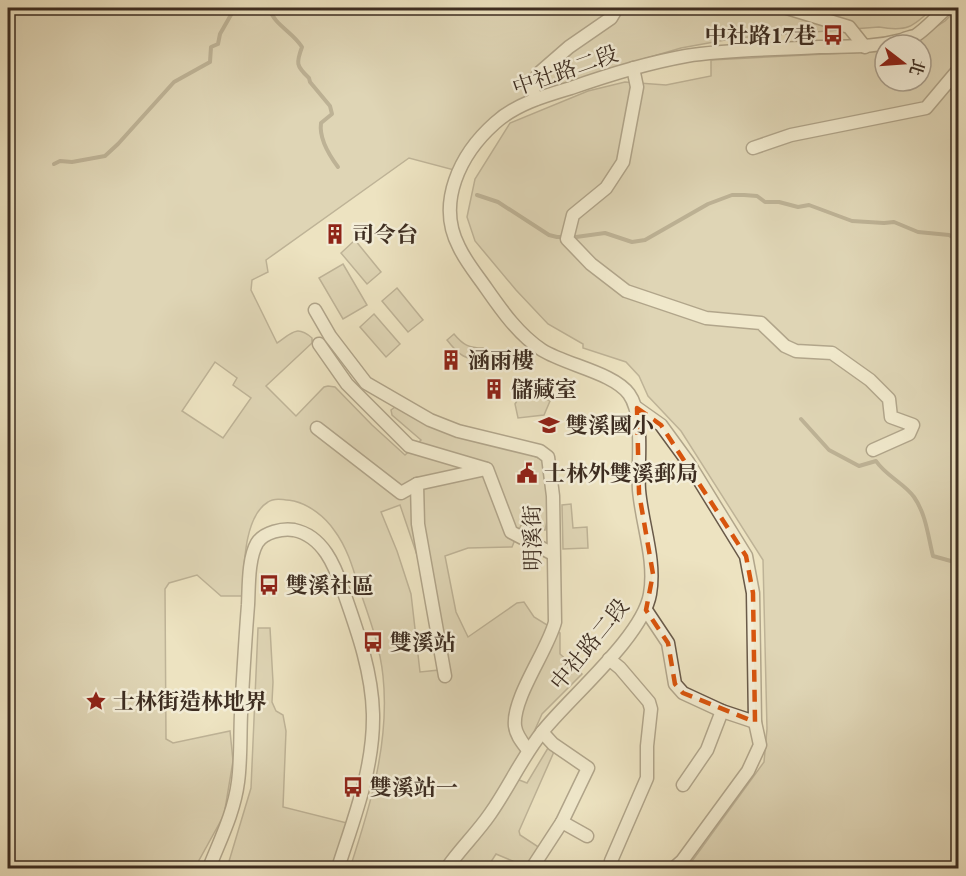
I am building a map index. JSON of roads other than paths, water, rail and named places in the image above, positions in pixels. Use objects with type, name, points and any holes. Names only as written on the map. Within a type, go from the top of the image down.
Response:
[{"type":"street","points":[[536,99],[533,90],[538,74],[569,47],[611,18],[617,8]]},
{"type":"street","points":[[787,8],[849,27],[866,47]]},
{"type":"street","name":"中社路二段","points":[[447,868],[490,814],[528,750],[609,658],[646,610],[653,574],[639,493],[637,408],[629,393],[616,382],[542,350],[522,333],[499,307],[459,248],[452,230],[449,211],[452,185],[461,166],[493,124],[510,111],[536,99],[633,68],[688,56],[838,46],[879,46],[915,36],[946,8]]},
{"type":"street","points":[[633,68],[637,87],[623,162],[606,188],[573,215],[567,239],[591,264],[626,291],[706,318],[761,323],[785,346],[796,351],[832,353],[870,380],[889,399],[891,417],[913,425],[909,434],[873,450]]},
{"type":"street","points":[[753,148],[791,135],[926,108],[958,70]]},
{"type":"street","name":"明溪街","points":[[315,310],[330,336],[366,383],[430,420],[458,431],[540,451],[548,457],[552,487],[555,621],[551,638],[538,658],[514,724],[518,736],[528,750]]},
{"type":"street","points":[[320,344],[347,384],[409,446],[488,469]]},
{"type":"street","points":[[637,408],[661,425],[688,462],[746,556],[753,593],[755,722],[760,745],[748,771],[682,861],[674,868]]},
{"type":"street","points":[[317,429],[400,493],[417,484],[488,469]]},
{"type":"street","points":[[488,469],[511,532],[553,554]]},
{"type":"street","points":[[417,484],[418,524],[445,676]]},
{"type":"street","points":[[209,868],[231,813],[238,782],[249,587],[253,554],[258,541],[264,536],[275,531],[292,530],[315,539],[327,553],[336,569],[358,634],[368,675],[373,714],[371,746],[362,796],[338,868]]},
{"type":"street","points":[[646,610],[668,643],[675,684],[683,693],[722,711],[755,722]]},
{"type":"street","points":[[609,658],[649,702],[651,709],[647,746],[647,778],[611,861]]},
{"type":"street","points":[[683,785],[707,750],[722,711]]},
{"type":"street","points":[[532,868],[562,822],[588,768],[553,744],[542,732]]},
{"type":"street","points":[[562,822],[587,836]]},
{"type":"waterway","points":[[54,164],[60,161],[72,162],[105,156],[174,82],[210,62],[211,47],[218,44],[220,34],[232,13],[242,8]]},
{"type":"waterway","points":[[269,8],[279,24],[302,47],[298,61],[299,67],[330,106],[332,114],[321,123],[321,129],[328,152],[338,167]]},
{"type":"waterway","points":[[477,195],[498,202],[549,235],[557,237],[605,233],[632,242],[645,240],[708,204],[732,195],[744,195],[757,196],[765,202],[779,202],[798,207],[809,205],[852,221],[894,222],[918,232],[949,235],[958,240]]},
{"type":"waterway","points":[[801,419],[829,450],[859,466],[876,461],[914,497],[926,525],[933,556],[958,563]]},
{"type":"place","name":"中社路17巷","points":[[833,35]]},
{"type":"place","name":"司令台","points":[[335,234]]},
{"type":"place","name":"涵雨樓","points":[[451,360]]},
{"type":"place","name":"儲藏室","points":[[494,389]]},
{"type":"place","name":"雙溪國小","points":[[549,425]]},
{"type":"place","name":"士林外雙溪郵局","points":[[527,473]]},
{"type":"place","name":"雙溪社區","points":[[269,585]]},
{"type":"place","name":"雙溪站","points":[[373,642]]},
{"type":"place","name":"士林街造林地界","points":[[96,701]]},
{"type":"place","name":"雙溪站一","points":[[353,787]]}]
